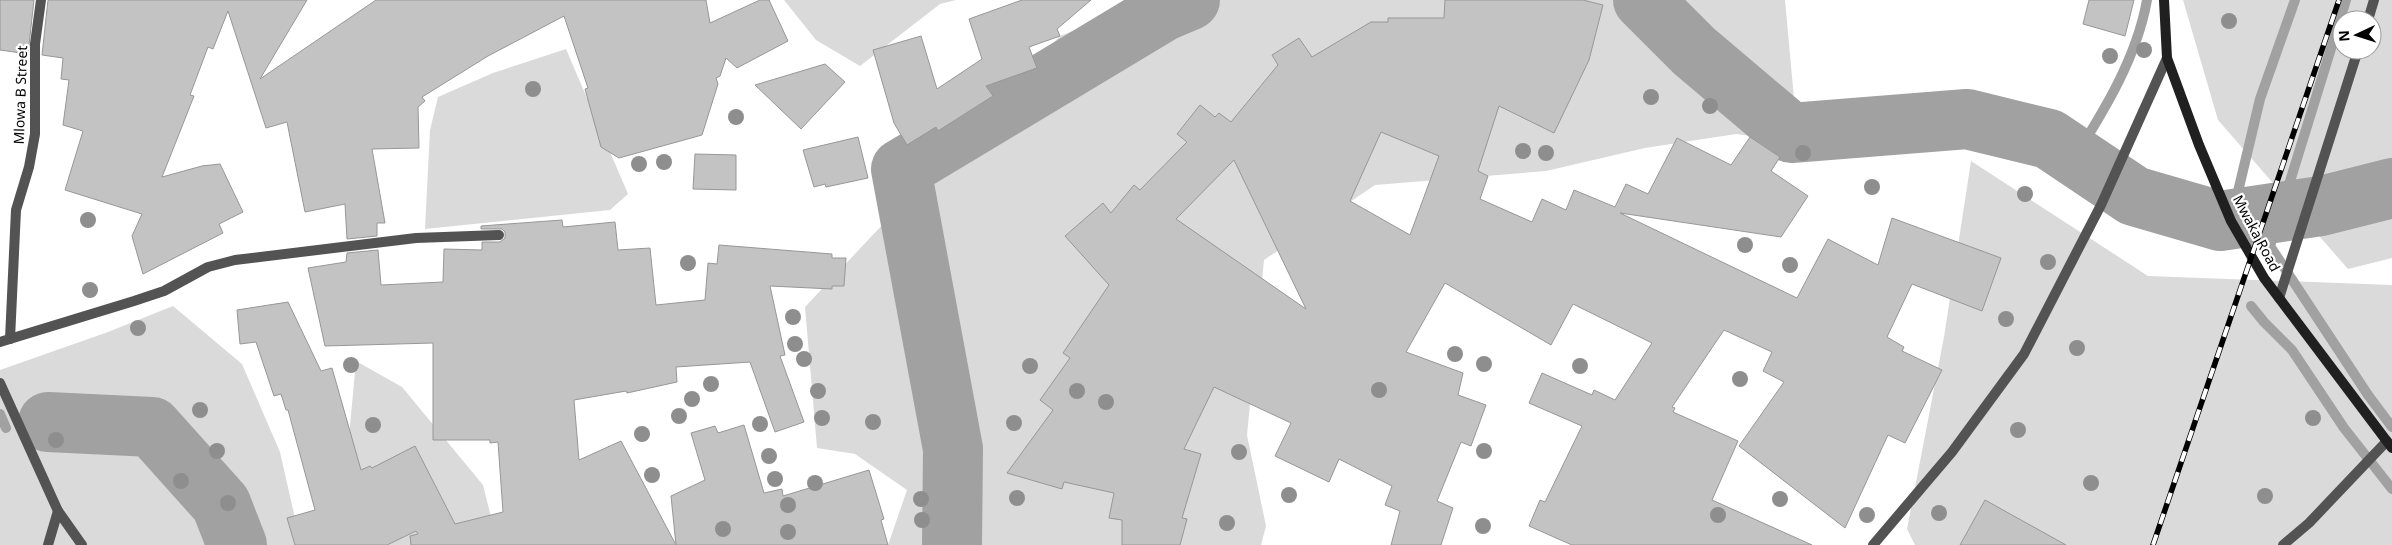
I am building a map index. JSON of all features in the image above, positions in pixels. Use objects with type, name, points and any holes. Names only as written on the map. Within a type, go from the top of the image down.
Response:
[{"type":"street","name":"Mlowa B Street","points":[[5,340],[16,210],[28,167],[34,134],[35,44],[41,0]]},
{"type":"street","name":"Mwaka Road","points":[[2164,0],[2167,58],[2199,145],[2231,221],[2264,278],[2389,445]]},
{"type":"street","points":[[1874,545],[1952,452],[2024,354],[2102,205],[2167,58]]},
{"type":"street","points":[[2279,298],[2355,60]]},
{"type":"street","points":[[5,340],[141,299],[164,291],[208,267],[235,260],[416,238],[499,235]]},
{"type":"street","points":[[0,383],[58,511],[82,545]]},
{"type":"street","points":[[2283,545],[2389,445]]},
{"type":"street","points":[[48,545],[58,511]]},
{"type":"shaded area","points":[[784,0],[956,0],[940,4],[860,66],[816,40]]},
{"type":"shaded area","points":[[1150,0],[1785,0],[1798,142],[1736,134],[1645,148],[1546,171],[1375,185],[1264,260],[1247,435],[1266,526],[1261,545],[888,545],[907,490],[855,454],[817,448],[805,307],[1060,36]]},
{"type":"shaded area","points":[[2183,0],[2392,0],[2392,258],[2348,269],[2218,120]]},
{"type":"shaded area","points":[[566,49],[628,194],[610,210],[425,229],[430,130],[438,97],[493,73]]},
{"type":"shaded area","points":[[1971,161],[2148,276],[2392,285],[2392,545],[1915,545],[1907,529],[1944,337]]},
{"type":"shaded area","points":[[173,306],[242,364],[280,452],[301,545],[0,545],[0,370],[108,332]]},
{"type":"shaded area","points":[[356,361],[402,387],[483,485],[498,545],[339,545]]},
{"type":"building","points":[[0,0],[34,0],[28,54],[0,50]]},
{"type":"building","points":[[48,0],[307,0],[260,79],[376,0],[706,0],[710,23],[760,0],[769,0],[788,41],[737,68],[726,58],[720,76],[716,78],[718,84],[702,135],[619,158],[601,147],[585,89],[588,88],[564,16],[488,56],[422,97],[425,101],[418,107],[419,148],[372,149],[385,223],[377,223],[377,236],[347,239],[345,204],[305,212],[287,122],[266,128],[228,11],[213,49],[208,47],[190,95],[194,96],[162,177],[202,166],[220,164],[243,212],[219,224],[223,233],[143,274],[132,236],[142,214],[65,190],[83,131],[63,125],[69,80],[61,79],[63,58],[42,55]]},
{"type":"building","points":[[1022,0],[1091,0],[1057,29],[1060,36],[1029,47],[1037,68],[986,86],[993,96],[938,131],[936,127],[907,145],[894,123],[873,50],[921,36],[937,89],[982,59],[969,19]]},
{"type":"building","points":[[1445,0],[1583,0],[1603,5],[1589,60],[1554,133],[1499,106],[1478,171],[1488,176],[1480,199],[1532,222],[1542,199],[1566,210],[1574,190],[1615,207],[1626,184],[1648,194],[1677,138],[1731,165],[1750,137],[1780,157],[1771,171],[1808,196],[1781,237],[1620,213],[1797,298],[1828,239],[1878,265],[1892,218],[2001,258],[1982,311],[1912,284],[1887,337],[1904,347],[1902,351],[1942,370],[1905,443],[1888,435],[1845,528],[1739,446],[1784,382],[1763,371],[1772,352],[1724,330],[1672,407],[1675,408],[1673,412],[1738,441],[1712,500],[1812,545],[1572,545],[1529,526],[1540,500],[1545,502],[1582,426],[1529,403],[1542,373],[1592,395],[1594,390],[1615,400],[1652,343],[1573,304],[1551,345],[1445,283],[1406,352],[1463,373],[1458,395],[1486,405],[1471,446],[1461,442],[1437,501],[1453,508],[1441,545],[1391,545],[1400,511],[1385,505],[1392,486],[1339,459],[1329,482],[1275,456],[1291,423],[1214,387],[1184,449],[1201,454],[1182,518],[1187,519],[1180,545],[1122,545],[1122,520],[1109,518],[1114,493],[1064,482],[1062,489],[1007,473],[1053,410],[1040,400],[1070,358],[1063,353],[1109,285],[1065,236],[1103,203],[1111,213],[1134,185],[1140,190],[1187,142],[1177,134],[1200,105],[1215,117],[1219,113],[1231,122],[1278,65],[1272,55],[1299,38],[1312,57],[1371,22],[1388,22],[1388,18],[1444,18]],"holes":[[[1381,132],[1439,156],[1410,235],[1350,201]],[[1234,160],[1306,309],[1176,219]]]},
{"type":"building","points":[[2089,0],[2134,0],[2125,36],[2083,24]]},
{"type":"building","points":[[825,64],[845,82],[801,129],[755,85]]},
{"type":"building","points":[[858,137],[868,178],[826,187],[825,184],[814,187],[803,150]]},
{"type":"building","points":[[695,154],[736,155],[736,190],[693,189]]},
{"type":"building","points":[[562,220],[563,227],[615,222],[618,250],[650,248],[656,305],[705,300],[708,263],[717,264],[719,245],[832,254],[832,258],[846,258],[844,286],[832,286],[832,289],[770,286],[785,355],[780,356],[804,422],[775,432],[750,362],[676,367],[677,382],[627,393],[626,391],[574,400],[579,460],[621,441],[676,545],[411,545],[410,536],[418,534],[416,531],[387,545],[295,545],[287,518],[315,510],[288,410],[286,410],[281,394],[274,396],[256,342],[240,344],[237,310],[288,302],[321,371],[332,368],[361,470],[370,466],[372,468],[415,446],[455,524],[503,512],[498,442],[490,443],[490,440],[433,440],[433,343],[325,346],[308,268],[346,262],[347,253],[378,250],[381,285],[443,282],[444,249],[482,250],[482,242],[500,242],[505,238],[505,232],[502,229],[481,229],[481,226]]},
{"type":"building","points":[[744,425],[764,493],[782,489],[783,496],[869,470],[884,519],[881,520],[888,545],[676,545],[671,496],[705,480],[691,433],[715,426],[718,433]]},
{"type":"building","points":[[1985,500],[2066,545],[1960,545]]},
{"type":"waterway","points":[[952,545],[953,449],[901,169],[1164,11],[1190,0]]},
{"type":"waterway","points":[[1643,0],[1694,51],[1791,133],[1967,119],[2049,139],[2134,196],[2220,221],[2321,206],[2392,188]]},
{"type":"waterway","points":[[2075,157],[2098,120],[2128,62],[2136,42],[2147,0]]},
{"type":"waterway","points":[[2231,221],[2260,99],[2295,0]]},
{"type":"waterway","points":[[2346,0],[2270,246],[2368,395],[2392,427]]},
{"type":"waterway","points":[[2251,306],[2292,350],[2344,428],[2392,489]]},
{"type":"waterway","points":[[0,414],[6,428]]},
{"type":"waterway","points":[[48,422],[152,427],[221,504],[237,545]]},
{"type":"railway","points":[[2153,545],[2339,0]]}]
